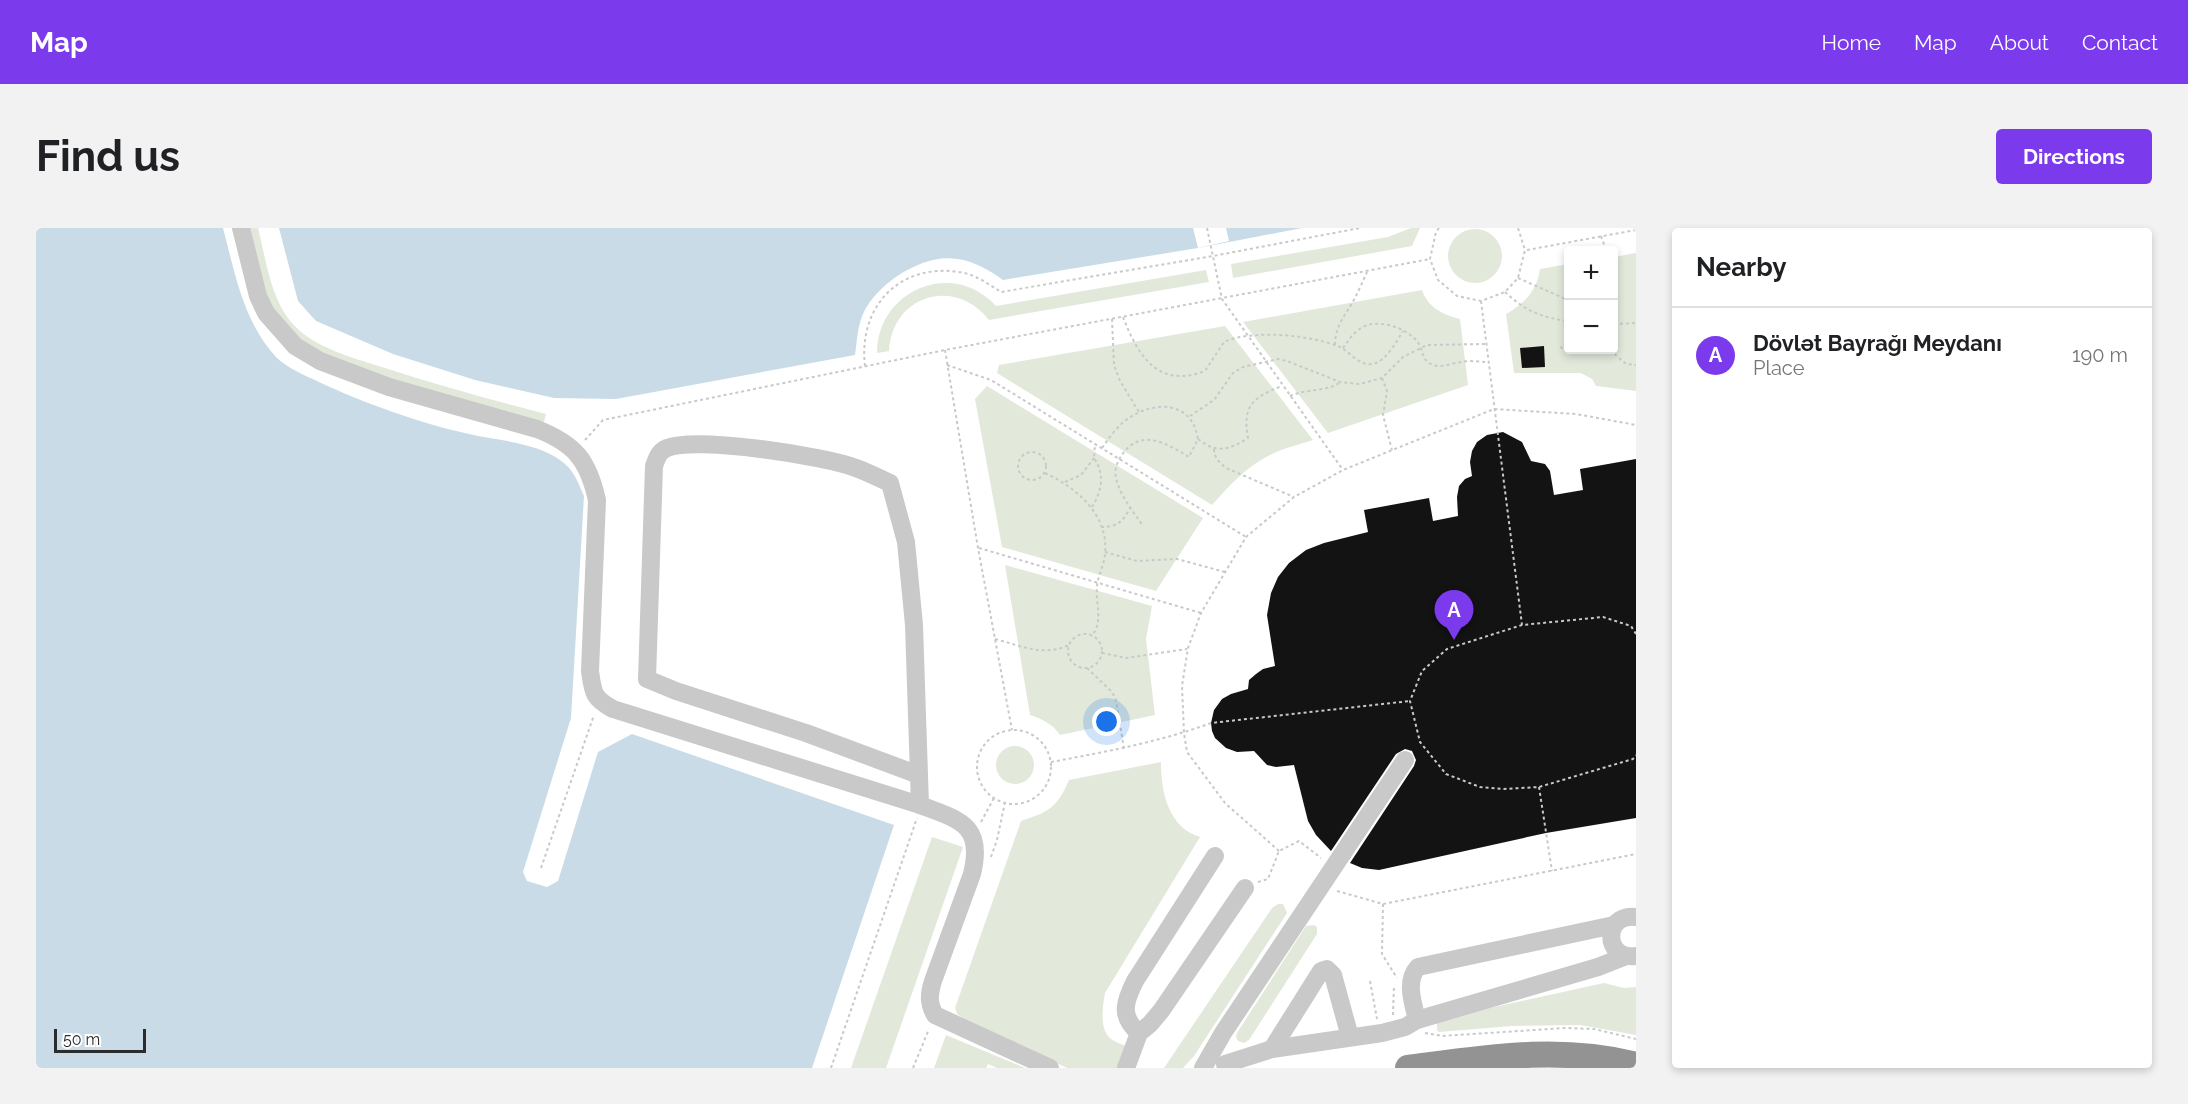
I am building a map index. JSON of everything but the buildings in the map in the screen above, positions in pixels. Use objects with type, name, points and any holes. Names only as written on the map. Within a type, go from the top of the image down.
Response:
[{"type":"highway","points":[[1408,1068],[1464,1060],[1555,1053],[1603,1058],[1636,1065]]},
{"type":"highway","points":[[1464,1060],[1552,1068]]},
{"type":"lane","points":[[241,228],[258,296],[266,313],[295,345],[320,361],[389,387],[555,436],[575,451],[586,465],[597,500],[590,671],[592,687],[598,701],[613,709],[920,805],[961,822],[971,832],[976,852],[972,874],[933,981],[929,994],[930,1007],[935,1015],[1050,1068]]},
{"type":"lane","points":[[919,775],[807,733],[685,694],[647,679],[654,466],[658,455],[665,449],[678,445],[751,447],[855,467],[890,483],[906,542],[914,625],[919,775],[920,805]]},
{"type":"lane","points":[[1203,1068],[1223,1033],[1405,760]]},
{"type":"lane","points":[[1138,1033],[1131,1026],[1127,1017],[1126,999],[1135,981],[1215,856]]},
{"type":"lane","points":[[1126,1068],[1138,1033],[1161,1011],[1245,888]]},
{"type":"lane","points":[[1417,1020],[1411,989],[1412,973],[1418,967],[1614,925],[1624,918],[1636,917]]},
{"type":"lane","points":[[1614,925],[1612,944],[1615,949],[1631,956]]},
{"type":"lane","points":[[1223,1033],[1221,1054],[1228,1066],[1272,1049],[1382,1034],[1405,1027],[1417,1020],[1631,956]]},
{"type":"lane","points":[[1272,1049],[1323,970],[1330,971],[1333,975],[1350,1037]]},
{"type":"path","points":[[1207,228],[1222,298],[1343,470]]},
{"type":"path","points":[[865,366],[863,343],[869,320],[880,299],[905,279],[931,272],[959,272],[974,276],[1001,292],[1360,228]]},
{"type":"path","points":[[1439,228],[1430,259],[1438,279],[1457,296],[1481,301],[1505,292],[1518,278],[1525,250],[1518,228]]},
{"type":"path","points":[[1525,250],[1636,230]]},
{"type":"path","points":[[1601,236],[1605,246]]},
{"type":"path","points":[[575,451],[603,420],[945,350],[1430,259]]},
{"type":"path","points":[[1335,345],[1337,328],[1342,316],[1354,300],[1367,271]]},
{"type":"path","points":[[1518,278],[1564,298]]},
{"type":"path","points":[[1505,292],[1528,311],[1542,317],[1564,320]]},
{"type":"path","points":[[1481,301],[1522,625]]},
{"type":"path","points":[[1123,317],[1132,340],[1153,367],[1165,374],[1187,376],[1205,371],[1224,342],[1248,336],[1286,336],[1335,345],[1343,348],[1364,364],[1376,363],[1392,349],[1403,331]]},
{"type":"path","points":[[1112,319],[1114,364],[1120,381],[1139,413]]},
{"type":"path","points":[[1618,324],[1636,323]]},
{"type":"path","points":[[1343,348],[1361,328],[1371,324],[1393,326],[1415,338],[1426,361],[1433,365],[1488,362]]},
{"type":"path","points":[[1190,416],[1214,400],[1238,369],[1278,359],[1340,382],[1359,384],[1382,378],[1403,357],[1419,348],[1438,344],[1486,344]]},
{"type":"path","points":[[1560,347],[1564,349]]},
{"type":"path","points":[[945,350],[978,548],[1012,730]]},
{"type":"path","points":[[1615,354],[1626,364],[1636,365]]},
{"type":"path","points":[[947,365],[991,380],[1246,537]]},
{"type":"path","points":[[1382,378],[1387,391],[1383,415],[1392,451]]},
{"type":"path","points":[[1290,396],[1307,390],[1334,387],[1340,382]]},
{"type":"path","points":[[1198,440],[1214,449],[1230,448],[1248,438],[1245,424],[1246,413],[1253,402],[1266,392],[1283,386]]},
{"type":"path","points":[[1102,448],[1115,429],[1127,419],[1155,407],[1175,408],[1190,416],[1194,423],[1198,440],[1189,457],[1171,446],[1146,439],[1139,440],[1128,447],[1119,459],[1116,478],[1121,492],[1143,526]]},
{"type":"path","points":[[1279,851],[1225,803],[1187,752],[1184,733],[1182,686],[1188,648],[1201,613],[1246,537],[1294,497],[1343,470],[1494,410],[1576,414],[1636,425]]},
{"type":"path","points":[[1065,482],[1081,475],[1094,458],[1095,444]]},
{"type":"path","points":[[1214,449],[1218,462],[1226,468],[1294,497]]},
{"type":"path","points":[[1032,452],[1041,455],[1046,464],[1045,473],[1037,480],[1027,480],[1018,469],[1019,459],[1032,452]]},
{"type":"path","points":[[1092,508],[1100,488],[1101,476],[1094,458]]},
{"type":"path","points":[[1045,473],[1065,482],[1081,496],[1092,508],[1101,527],[1105,552],[1103,567],[1097,583],[1099,619],[1092,636]]},
{"type":"path","points":[[1101,527],[1120,524],[1130,508]]},
{"type":"path","points":[[978,548],[1201,613]]},
{"type":"path","points":[[1105,552],[1137,561],[1177,559],[1225,572]]},
{"type":"path","points":[[1636,634],[1631,626],[1603,617],[1522,625],[1447,649],[1422,671],[1410,701],[1420,742],[1446,774],[1480,787],[1504,789],[1539,787],[1633,759],[1636,755]]},
{"type":"path","points":[[1081,635],[1092,636],[1099,643],[1102,653],[1098,663],[1088,668],[1078,667],[1068,655],[1072,640],[1081,635]]},
{"type":"path","points":[[995,639],[1048,652],[1070,645]]},
{"type":"path","points":[[1102,653],[1126,658],[1188,648]]},
{"type":"path","points":[[1088,668],[1112,692],[1116,700],[1124,749]]},
{"type":"path","points":[[541,868],[598,701]]},
{"type":"path","points":[[1051,762],[1124,749],[1184,733],[1211,723],[1410,701]]},
{"type":"path","points":[[1012,730],[1023,731],[1042,742],[1051,762],[1048,782],[1034,798],[1015,804],[994,798],[980,780],[978,769],[983,747],[1001,732],[1012,730]]},
{"type":"path","points":[[1539,787],[1552,870]]},
{"type":"path","points":[[971,832],[977,829],[994,798]]},
{"type":"path","points":[[831,1068],[920,805]]},
{"type":"path","points":[[1245,888],[1268,879],[1279,851],[1299,841],[1321,858]]},
{"type":"path","points":[[1327,888],[1383,904],[1636,854]]},
{"type":"path","points":[[1370,981],[1378,1022]]},
{"type":"path","points":[[1392,1021],[1394,985]]},
{"type":"shaded area","points":[[249,228],[258,228],[273,289],[284,312],[300,331],[311,339],[336,352],[362,361],[546,414],[544,422],[462,402],[398,382],[309,348],[276,316],[267,296]]},
{"type":"shaded area","points":[[1411,228],[1420,228],[1412,246],[1233,278],[1231,264],[1388,237]]},
{"type":"shaded area","points":[[1470,229],[1480,229],[1490,233],[1498,241],[1502,256],[1498,271],[1490,279],[1480,283],[1470,283],[1460,279],[1452,271],[1448,261],[1448,251],[1452,241],[1460,233]]},
{"type":"shaded area","points":[[1636,253],[1636,391],[1596,386],[1592,379],[1581,373],[1514,373],[1506,314],[1529,296],[1536,284],[1540,269],[1564,265],[1564,354],[1618,354],[1618,256]]},
{"type":"shaded area","points":[[1206,270],[1209,282],[989,320],[975,306],[959,298],[943,296],[927,298],[913,305],[901,316],[893,332],[889,351],[877,353],[880,331],[889,313],[903,298],[920,288],[939,283],[959,284],[978,292],[996,306]]},
{"type":"shaded area","points":[[1422,290],[1428,302],[1437,310],[1460,319],[1468,385],[1328,433],[1243,322]]},
{"type":"shaded area","points":[[1225,326],[1313,440],[1279,451],[1252,466],[1212,505],[997,373],[999,365]]},
{"type":"shaded area","points":[[987,386],[1203,518],[1156,591],[1002,547],[975,399]]},
{"type":"shaded area","points":[[1005,565],[1152,606],[1146,639],[1155,715],[1060,735],[1047,722],[1030,715]]},
{"type":"shaded area","points":[[1015,746],[1028,752],[1034,765],[1028,778],[1015,784],[1002,778],[996,765],[1002,752]]},
{"type":"shaded area","points":[[1161,762],[1168,807],[1180,825],[1200,837],[1105,993],[1102,1015],[1104,1027],[1112,1040],[1126,1046],[1122,1068],[1067,1068],[957,1014],[955,1008],[1021,821],[1051,808],[1069,780]]},
{"type":"shaded area","points":[[932,837],[963,847],[886,1068],[851,1068]]},
{"type":"shaded area","points":[[1283,904],[1287,913],[1194,1056],[1183,1068],[1164,1068],[1272,908]]},
{"type":"shaded area","points":[[1306,926],[1317,927],[1317,934],[1249,1040],[1244,1043],[1238,1041],[1237,1033]]},
{"type":"shaded area","points":[[1604,983],[1624,988],[1636,987],[1636,1035],[1580,1025],[1512,1026],[1439,1032],[1437,1030],[1437,1022],[1444,1018]]},
{"type":"shaded area","points":[[946,1035],[1025,1068],[997,1068],[988,1064],[986,1068],[934,1068]]},
{"type":"water","points":[[36,228],[223,228],[236,279],[255,328],[276,357],[285,365],[336,390],[392,412],[469,434],[528,446],[551,454],[569,468],[584,496],[571,718],[523,872],[527,881],[547,887],[558,881],[598,752],[632,734],[894,825],[812,1068],[36,1068]]},
{"type":"water","points":[[279,228],[1302,228],[1198,248],[1003,280],[981,266],[963,260],[944,258],[930,261],[902,273],[878,292],[869,303],[860,324],[855,355],[616,399],[554,398],[475,380],[393,354],[316,321],[298,301]]},
{"type":"pier","points":[[1193,228],[1226,228],[1229,241],[1198,248]]},
{"type":"place","name":"Dövlət Bayrağı Meydanı","points":[[1454,640]]}]
